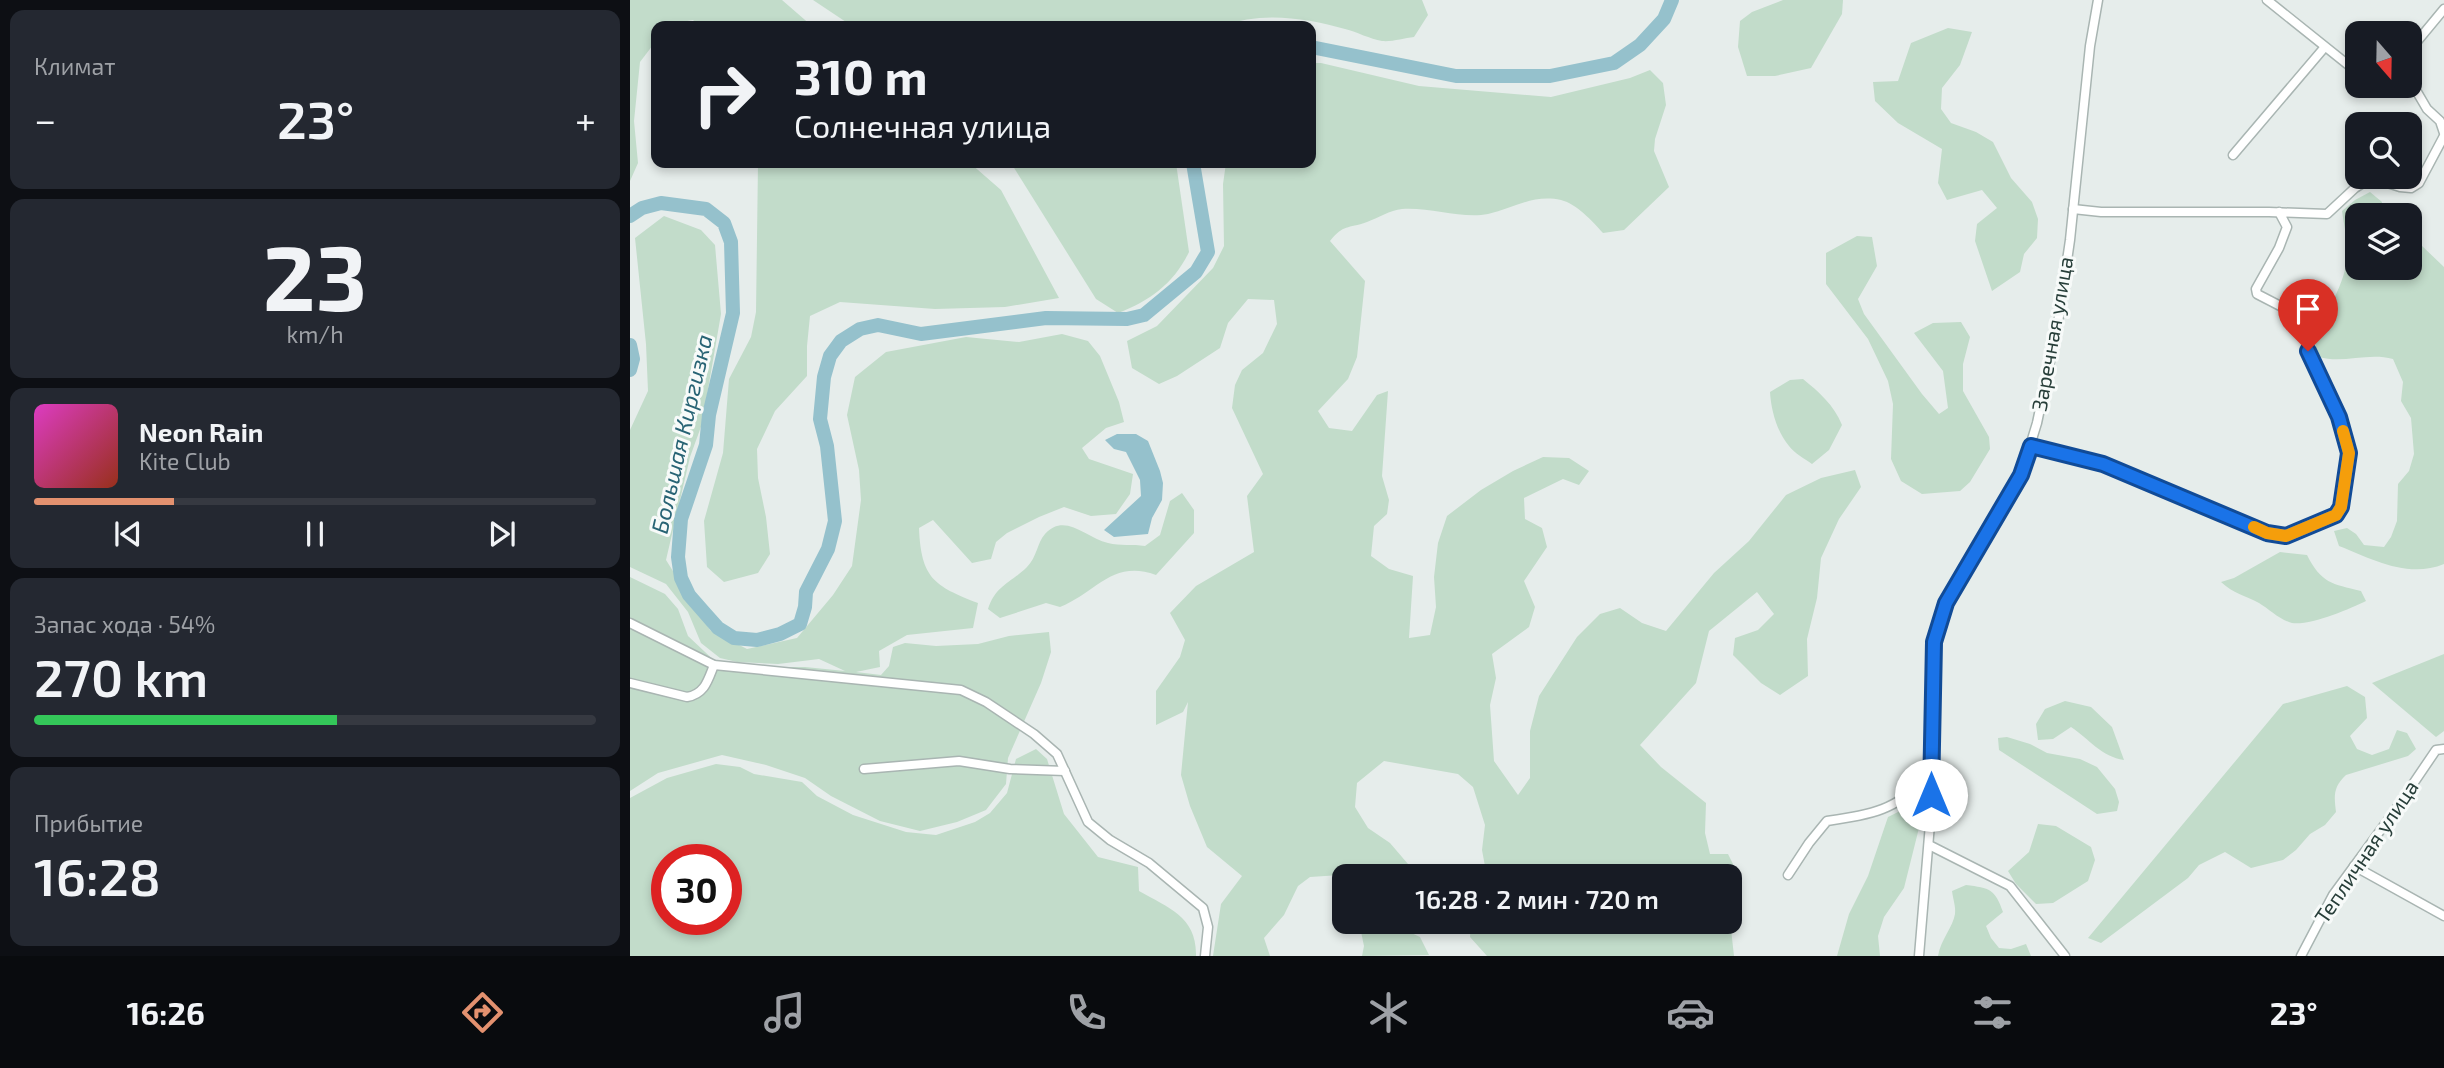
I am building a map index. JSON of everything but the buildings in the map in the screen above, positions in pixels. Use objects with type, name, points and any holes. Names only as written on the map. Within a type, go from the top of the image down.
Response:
[{"type":"street","name":"Заречная улица","points":[[1919,956],[1930,845],[1934,642],[1946,603],[2021,475],[2031,446],[2058,323],[2090,46],[2098,0]]},
{"type":"street","points":[[2267,0],[2345,63]]},
{"type":"street","points":[[2422,36],[2444,9]]},
{"type":"street","points":[[2233,155],[2324,48]]},
{"type":"street","points":[[2073,209],[2156,213],[2327,214],[2354,188],[2366,181],[2378,180],[2411,188],[2419,183],[2444,134],[2440,121],[2427,109],[2421,98]]},
{"type":"street","points":[[2031,446],[2103,464],[2267,533],[2286,536],[2336,515],[2341,507],[2349,453],[2339,417],[2308,351],[2305,325],[2290,311],[2257,294],[2256,289],[2279,248],[2287,227],[2279,212]]},
{"type":"street","points":[[630,623],[714,665],[961,690],[986,702],[1034,734],[1057,754],[1088,822],[1110,840],[1149,863],[1203,908],[1208,927],[1205,956]]},
{"type":"street","points":[[630,683],[687,696],[695,695],[704,689],[714,665]]},
{"type":"street","name":"Тепличная улица","points":[[2301,956],[2333,895],[2440,750]]},
{"type":"street","points":[[864,769],[959,761],[1010,769],[1065,771]]},
{"type":"street","points":[[1788,875],[1827,821],[1874,814],[1901,802],[1931,778]]},
{"type":"street","points":[[1930,845],[2010,886],[2065,956]]},
{"type":"street","points":[[2354,866],[2444,916]]},
{"type":"green space","points":[[630,0],[782,0],[806,21],[651,21],[651,48],[640,62],[634,121],[638,163],[630,181]]},
{"type":"green space","points":[[813,0],[1422,0],[1428,15],[1414,37],[1386,41],[1316,21],[1268,17],[1238,21],[844,21]]},
{"type":"green space","points":[[1783,0],[1843,0],[1842,14],[1811,68],[1775,76],[1747,76],[1738,47],[1740,21],[1752,12]]},
{"type":"green space","points":[[1948,28],[1972,32],[1960,65],[1942,88],[1941,109],[1951,123],[1976,132],[1993,142],[2011,178],[2032,202],[2038,219],[2037,238],[2024,254],[2020,272],[1992,291],[1975,241],[1977,224],[1997,208],[1982,190],[1947,200],[1938,183],[1942,149],[1898,123],[1875,101],[1873,82],[1898,81],[1911,43]]},
{"type":"green space","points":[[1316,63],[1419,86],[1551,97],[1630,78],[1650,70],[1663,83],[1666,105],[1654,151],[1669,187],[1624,230],[1603,233],[1573,205],[1561,200],[1541,199],[1478,215],[1398,210],[1343,229],[1335,236],[1330,241],[1365,281],[1357,357],[1348,379],[1318,411],[1329,428],[1352,431],[1377,395],[1388,391],[1382,476],[1389,500],[1387,514],[1374,526],[1371,556],[1389,569],[1413,576],[1409,638],[1430,635],[1436,607],[1434,577],[1438,543],[1447,516],[1481,490],[1543,457],[1569,458],[1589,471],[1579,485],[1563,479],[1524,498],[1525,519],[1542,528],[1547,547],[1524,581],[1535,607],[1529,627],[1492,654],[1496,678],[1490,705],[1494,761],[1518,795],[1530,778],[1530,731],[1539,696],[1577,637],[1600,614],[1620,608],[1642,623],[1666,631],[1714,573],[1749,541],[1786,495],[1821,478],[1855,470],[1861,487],[1839,519],[1821,558],[1817,598],[1807,639],[1808,676],[1780,695],[1761,683],[1733,655],[1735,638],[1758,630],[1774,614],[1757,592],[1709,631],[1696,683],[1640,745],[1661,767],[1706,803],[1705,833],[1710,854],[1728,854],[1733,864],[1485,864],[1482,850],[1485,825],[1473,787],[1458,774],[1384,761],[1357,783],[1355,807],[1368,828],[1390,843],[1408,864],[1332,864],[1332,876],[1310,877],[1298,886],[1284,915],[1264,938],[1270,956],[1213,956],[1221,904],[1242,876],[1207,847],[1190,806],[1181,775],[1188,702],[1183,712],[1156,725],[1156,691],[1180,657],[1185,640],[1170,613],[1196,586],[1254,552],[1247,496],[1263,474],[1232,408],[1235,385],[1242,370],[1263,353],[1277,324],[1274,300],[1248,299],[1228,323],[1220,348],[1177,376],[1159,384],[1132,368],[1127,341],[1157,326],[1213,268],[1224,246],[1225,168],[1316,168]]},
{"type":"green space","points":[[758,168],[976,168],[1001,190],[1059,298],[1005,307],[935,309],[840,302],[810,316],[807,376],[775,411],[757,449],[758,478],[770,554],[758,573],[724,582],[707,567],[704,521],[723,453],[729,379],[751,337],[756,312]]},
{"type":"green space","points":[[1014,168],[1177,168],[1189,252],[1183,263],[1151,297],[1118,313],[1096,299]]},
{"type":"green space","points":[[2370,192],[2382,203],[2351,203]]},
{"type":"green space","points":[[2345,208],[2345,231],[2342,211]]},
{"type":"green space","points":[[664,216],[701,230],[715,245],[721,314],[702,424],[690,457],[666,560],[710,630],[747,649],[797,638],[833,595],[852,566],[861,500],[859,470],[847,415],[855,377],[886,352],[966,337],[1019,342],[1062,334],[1088,341],[1100,356],[1119,402],[1124,422],[1106,428],[1082,448],[1089,459],[1133,474],[1130,494],[1116,514],[1091,516],[1064,507],[1007,533],[996,542],[991,559],[972,563],[933,520],[919,528],[923,558],[933,578],[950,591],[978,603],[973,628],[907,635],[879,651],[880,667],[856,672],[881,675],[889,666],[893,647],[905,643],[936,646],[978,644],[1009,636],[1049,632],[1051,652],[1041,683],[1008,758],[1006,784],[986,810],[957,822],[920,831],[880,821],[831,796],[805,778],[766,765],[722,755],[658,773],[630,791],[630,577],[665,594],[678,609],[688,636],[721,667],[805,667],[845,671],[819,659],[778,664],[737,662],[720,658],[701,643],[688,612],[666,584],[630,567],[630,430],[648,391],[635,238]]},
{"type":"green space","points":[[1857,236],[1872,237],[1877,266],[1858,299],[1864,314],[1939,414],[1948,408],[1943,371],[1914,333],[1933,323],[1961,322],[1970,337],[1963,364],[1963,391],[1989,437],[1990,449],[1970,482],[1960,491],[1922,494],[1901,481],[1891,459],[1893,404],[1888,381],[1868,339],[1826,284],[1826,253]]},
{"type":"green space","points":[[2422,246],[2444,267],[2444,564],[2417,569],[2390,566],[2339,546],[2334,531],[2347,528],[2356,534],[2364,545],[2384,547],[2397,521],[2398,484],[2409,471],[2414,454],[2411,418],[2401,401],[2403,382],[2393,359],[2319,357],[2313,337],[2345,270],[2345,280],[2422,280]]},
{"type":"green space","points":[[1803,379],[1830,405],[1842,425],[1829,450],[1812,464],[1794,451],[1781,434],[1775,420],[1770,392],[1790,380]]},
{"type":"green space","points":[[1182,493],[1194,510],[1194,533],[1156,575],[1141,571],[1116,574],[1060,607],[1046,603],[1000,618],[988,609],[1000,589],[1030,563],[1042,538],[1053,528],[1068,526],[1108,543],[1145,546],[1160,535],[1170,501]]},
{"type":"green space","points":[[2280,552],[2307,555],[2317,571],[2328,581],[2361,591],[2366,601],[2319,619],[2292,623],[2221,582],[2234,578]]},
{"type":"green space","points":[[2444,654],[2444,731],[2436,737],[2372,683]]},
{"type":"green space","points":[[2347,686],[2365,697],[2367,718],[2350,736],[2357,749],[2372,755],[2389,749],[2397,730],[2407,733],[2416,749],[2408,756],[2346,775],[2335,792],[2336,812],[2325,825],[2310,834],[2283,860],[2251,868],[2225,852],[2199,865],[2188,878],[2101,943],[2088,938],[2283,704]]},
{"type":"green space","points":[[2065,701],[2091,707],[2112,727],[2124,760],[2102,751],[2071,727],[2053,739],[2038,740],[2036,724],[2045,709]]},
{"type":"green space","points":[[2007,737],[2047,753],[2080,759],[2097,767],[2115,789],[2119,802],[2117,811],[2097,814],[1999,750],[1998,738]]},
{"type":"green space","points":[[1036,749],[1047,759],[1064,814],[1098,857],[1138,867],[1139,891],[1179,915],[1192,932],[1196,956],[630,956],[630,798],[667,778],[716,764],[740,767],[754,774],[802,782],[817,796],[853,815],[906,832],[936,835],[975,822],[990,813],[1007,793],[1016,759]]},
{"type":"green space","points":[[1922,795],[1920,824],[1904,888],[1884,917],[1878,936],[1880,956],[1837,956],[1849,914],[1868,876],[1888,817],[1906,808]]},
{"type":"green space","points":[[2038,824],[2056,826],[2091,847],[2095,860],[2088,881],[2053,903],[2036,904],[2016,884],[2008,871],[2029,852]]},
{"type":"green space","points":[[1966,885],[1986,889],[1997,898],[2003,912],[1986,926],[1999,948],[2011,949],[2026,944],[2031,956],[1938,956],[1955,914],[1952,891]]},
{"type":"green space","points":[[1362,934],[1414,934],[1420,937],[1429,955],[1362,956],[1364,946]]},
{"type":"green space","points":[[1470,934],[1732,934],[1734,956],[1487,956]]},
{"type":"water","points":[[1117,434],[1136,434],[1148,441],[1160,471],[1163,483],[1162,500],[1152,518],[1148,534],[1114,537],[1104,530],[1141,496],[1140,480],[1126,452],[1114,449],[1105,440]]},
{"type":"waterway","name":"Большая Киргизка","points":[[1316,48],[1456,76],[1550,76],[1614,63],[1640,45],[1664,19],[1672,0]]},
{"type":"waterway","name":"Большая Киргизка","points":[[630,216],[642,208],[661,203],[706,209],[724,223],[731,242],[733,313],[709,415],[706,445],[681,519],[678,557],[681,578],[689,595],[718,628],[734,638],[757,640],[780,634],[800,624],[806,592],[828,549],[835,521],[827,446],[820,419],[824,377],[830,356],[841,341],[860,329],[878,325],[921,334],[1046,318],[1127,319],[1144,315],[1196,272],[1208,252],[1194,168]]},
{"type":"waterway","name":"Большая Киргизка","points":[[630,345],[633,359],[630,370]]},
{"type":"slow traffic","points":[[2254,527],[2267,533],[2286,536],[2336,515],[2341,507],[2349,453],[2343,431]]},
{"type":"route","points":[[1931,795],[1934,642],[1946,603],[2021,475],[2031,446],[2103,464],[2267,533],[2286,536],[2336,515],[2341,507],[2349,453],[2339,417],[2308,351]]}]
